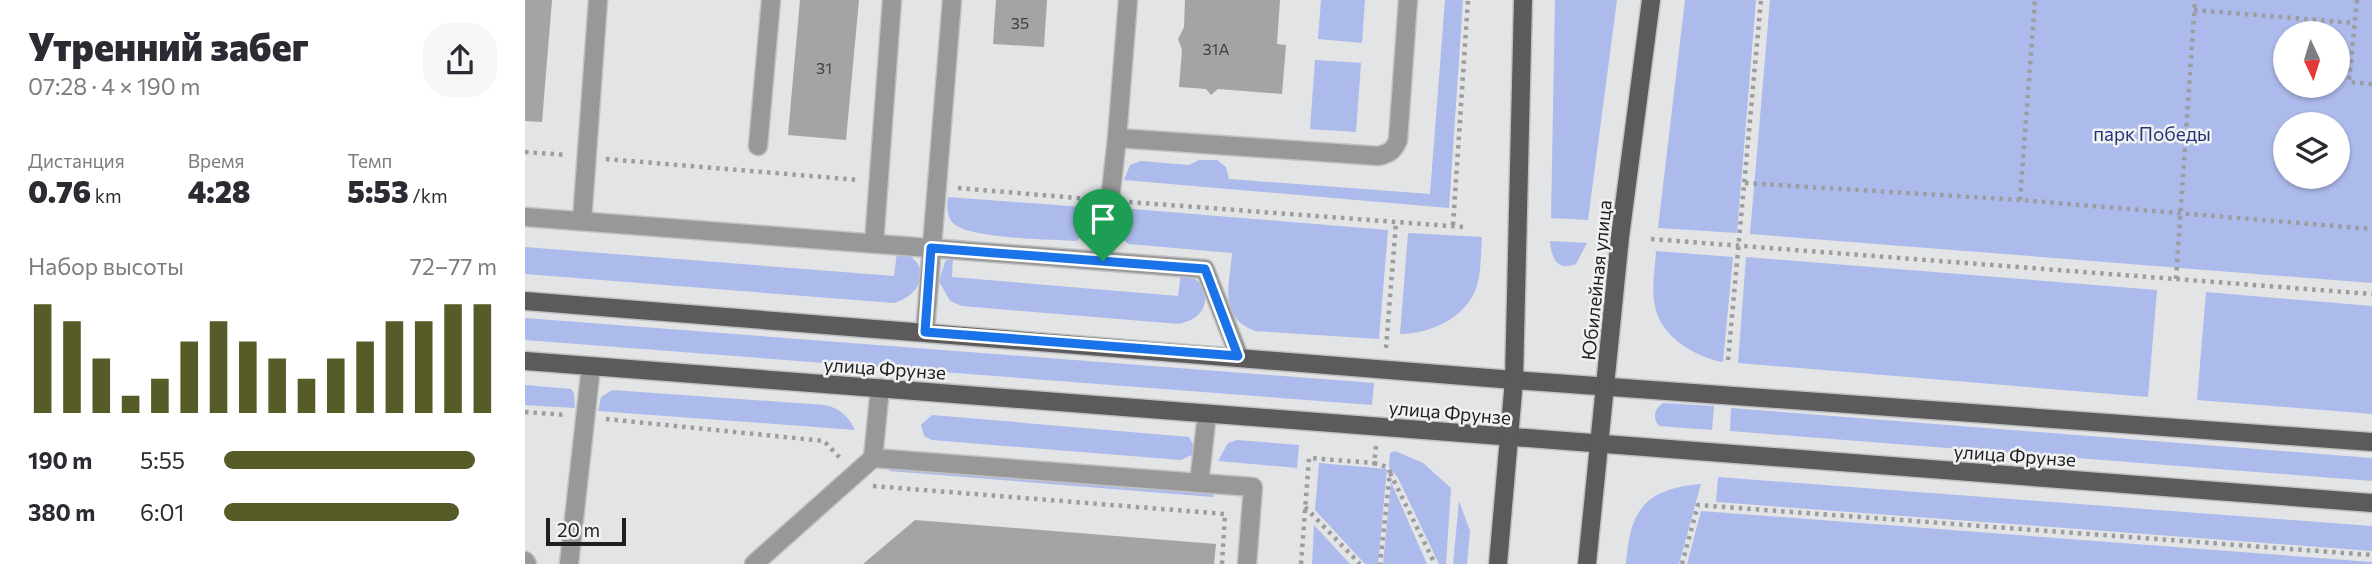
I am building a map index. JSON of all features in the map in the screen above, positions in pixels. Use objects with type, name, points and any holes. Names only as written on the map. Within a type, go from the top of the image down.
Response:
[{"type":"main road","points":[[1498,564],[1514,380],[1523,0]]},
{"type":"main road","name":"Юбилейная улица","points":[[1587,564],[1620,237],[1651,0]]},
{"type":"main road","name":"улица Фрунзе","points":[[525,301],[1514,380],[2372,442]]},
{"type":"main road","name":"улица Фрунзе","points":[[525,361],[2372,503]]},
{"type":"lane","points":[[583,221],[598,0]]},
{"type":"lane","points":[[758,146],[771,0]]},
{"type":"lane","points":[[874,243],[891,0]]},
{"type":"lane","points":[[925,332],[952,0]]},
{"type":"lane","points":[[1103,261],[1117,138],[1128,0]]},
{"type":"lane","points":[[1117,138],[1378,156],[1389,153],[1398,141],[1408,0]]},
{"type":"lane","points":[[525,217],[1205,269],[1238,356]]},
{"type":"lane","points":[[569,564],[591,366]]},
{"type":"lane","points":[[754,564],[873,458],[880,388]]},
{"type":"lane","points":[[1199,483],[1207,414]]},
{"type":"lane","points":[[873,458],[1253,487],[1247,564]]},
{"type":"path","points":[[1453,225],[1468,0]]},
{"type":"path","points":[[1728,360],[1761,0]]},
{"type":"path","points":[[2020,201],[2035,0]]},
{"type":"path","points":[[2176,279],[2195,0]]},
{"type":"path","points":[[2357,0],[2349,82],[2372,84]]},
{"type":"path","points":[[2194,10],[2354,23]]},
{"type":"path","points":[[525,152],[878,181]]},
{"type":"path","points":[[1745,183],[2020,201],[2372,229]]},
{"type":"path","points":[[936,186],[1463,227]]},
{"type":"path","points":[[1387,340],[1396,223]]},
{"type":"path","points":[[1651,239],[2372,294]]},
{"type":"path","points":[[525,412],[824,441],[865,485],[1225,514],[1222,564]]},
{"type":"path","points":[[1374,463],[1378,427]]},
{"type":"path","points":[[1301,564],[1310,458],[1374,463],[1387,467],[1435,564]]},
{"type":"path","points":[[1380,564],[1390,472]]},
{"type":"path","points":[[1682,564],[1698,505],[2372,555]]},
{"type":"path","points":[[1305,507],[1360,564]]},
{"type":"green space","points":[[1321,0],[1365,0],[1362,43],[1318,39]]},
{"type":"green space","points":[[1445,0],[1463,0],[1449,208],[1124,180],[1130,165],[1141,161],[1189,165],[1199,160],[1217,160],[1226,167],[1229,179],[1430,194]]},
{"type":"green space","points":[[1555,0],[1617,0],[1588,220],[1551,218]]},
{"type":"green space","points":[[1685,0],[1756,0],[1737,233],[1658,228]]},
{"type":"green space","name":"парк Победы","points":[[1770,0],[2372,0],[2372,283],[1750,234]]},
{"type":"green space","points":[[1315,60],[1361,63],[1356,132],[1310,129]]},
{"type":"green space","points":[[948,197],[1096,208],[1091,228],[1076,241],[1011,237],[975,232],[953,223],[948,214]]},
{"type":"green space","points":[[1121,208],[1388,230],[1379,339],[1255,331],[1243,325],[1230,308],[1228,288],[1232,253],[1129,244],[1120,233]]},
{"type":"green space","points":[[1408,233],[1482,237],[1480,266],[1474,294],[1458,313],[1437,327],[1400,334]]},
{"type":"green space","points":[[1550,241],[1587,243],[1576,264],[1564,266],[1556,262]]},
{"type":"green space","points":[[525,247],[894,276],[897,252],[916,261],[921,276],[913,292],[894,303],[525,274]]},
{"type":"green space","points":[[1656,251],[1733,257],[1723,362],[1701,356],[1681,344],[1664,327],[1658,317],[1654,299]]},
{"type":"green space","points":[[953,256],[952,277],[1178,296],[1181,273],[1199,283],[1205,295],[1205,302],[1197,316],[1179,324],[962,306],[950,301],[939,281],[945,262]]},
{"type":"green space","points":[[1746,257],[2157,290],[2148,397],[1738,363]]},
{"type":"green space","points":[[2206,292],[2372,306],[2372,414],[2197,400]]},
{"type":"green space","points":[[525,318],[1374,383],[1372,405],[525,340]]},
{"type":"green space","points":[[525,385],[571,389],[574,393],[575,408],[525,405]]},
{"type":"green space","points":[[612,390],[824,405],[843,413],[855,430],[598,411],[601,397]]},
{"type":"green space","points":[[1663,403],[1714,406],[1712,430],[1659,426],[1655,414]]},
{"type":"green space","points":[[1731,408],[2372,458],[2372,481],[1730,431]]},
{"type":"green space","points":[[932,415],[1189,437],[1195,448],[1192,455],[1181,460],[932,440],[924,436],[921,425]]},
{"type":"green space","points":[[1237,440],[1299,445],[1297,468],[1218,461],[1228,443]]},
{"type":"green space","points":[[891,451],[1214,476],[1213,497],[889,471]]},
{"type":"green space","points":[[1395,451],[1423,463],[1451,488],[1446,564],[1439,564],[1398,478],[1389,467],[1390,453]]},
{"type":"green space","points":[[1319,463],[1387,469],[1378,564],[1365,564],[1315,510]]},
{"type":"green space","points":[[1718,477],[2372,526],[2372,551],[1716,502]]},
{"type":"green space","points":[[1391,482],[1427,564],[1383,564]]},
{"type":"green space","points":[[1701,484],[1679,564],[1626,564],[1632,529],[1644,505],[1666,491]]},
{"type":"green space","points":[[1459,501],[1470,531],[1467,564],[1453,564]]},
{"type":"green space","points":[[1701,511],[2372,562],[2372,564],[1687,564]]},
{"type":"green space","points":[[1314,525],[1350,564],[1312,564]]},
{"type":"building","points":[[525,0],[552,0],[542,122],[525,121]]},
{"type":"building","points":[[800,0],[859,0],[846,140],[788,135]]},
{"type":"building","points":[[996,0],[1047,0],[1044,47],[993,44]]},
{"type":"building","points":[[1185,0],[1280,0],[1277,44],[1286,45],[1282,94],[1218,89],[1211,95],[1206,89],[1179,87],[1182,50],[1178,39],[1184,27]]},
{"type":"building","points":[[915,520],[1216,544],[1214,564],[863,564]]},
{"type":"route","points":[[931,248],[1103,261],[1205,269],[1238,356],[925,332],[931,248]]}]
